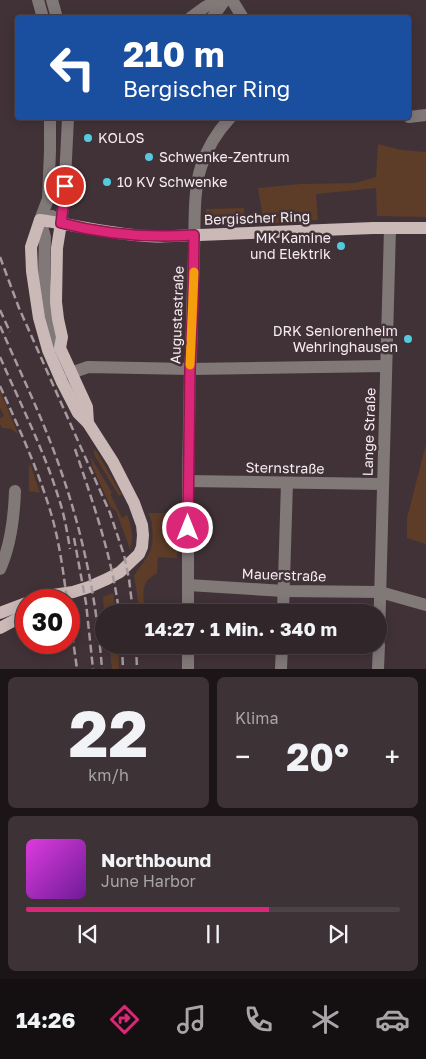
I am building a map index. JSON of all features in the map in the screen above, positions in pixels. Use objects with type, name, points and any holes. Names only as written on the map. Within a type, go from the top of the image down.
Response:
[{"type":"main road","name":"Bergischer Ring","points":[[40,220],[146,236],[426,228]]},
{"type":"main road","points":[[40,220],[32,247],[32,271],[39,318],[48,350],[78,413],[88,423],[134,503],[144,535],[139,554],[120,572],[80,590]]},
{"type":"main road","points":[[61,223],[56,302],[62,337],[60,348],[87,407],[88,423]]},
{"type":"main road","points":[[0,613],[15,607]]},
{"type":"main road","points":[[0,628],[15,620]]},
{"type":"street","points":[[38,0],[42,15]]},
{"type":"street","points":[[52,0],[56,15]]},
{"type":"street","points":[[194,15],[219,0]]},
{"type":"street","points":[[214,15],[225,0]]},
{"type":"street","points":[[232,0],[241,15]]},
{"type":"street","points":[[411,116],[426,115]]},
{"type":"street","points":[[50,120],[48,199],[53,218],[61,223],[68,120]]},
{"type":"street","name":"Augustastraße","points":[[188,604],[190,369],[197,183],[201,166],[212,140],[228,120]]},
{"type":"street","points":[[48,199],[40,220],[45,237],[44,277],[48,322],[53,341],[60,348]]},
{"type":"street","name":"Lange Straße","points":[[380,604],[390,228]]},
{"type":"street","points":[[71,373],[88,367],[190,369],[386,366]]},
{"type":"street","name":"Sternstraße","points":[[188,481],[382,484]]},
{"type":"street","points":[[283,604],[287,483]]},
{"type":"street","points":[[0,569],[9,542],[15,491]]},
{"type":"street","name":"Mauerstraße","points":[[188,585],[284,591],[380,592],[426,605]]},
{"type":"street","points":[[188,654],[188,669]]},
{"type":"street","points":[[281,669],[282,654]]},
{"type":"street","points":[[378,654],[378,669]]},
{"type":"shaded area","points":[[378,144],[401,150],[426,152],[426,217],[377,216],[376,188],[316,194],[318,220],[264,224],[258,188],[300,184],[355,183],[376,177]]},
{"type":"shaded area","points":[[244,208],[245,221],[212,223],[206,219],[206,209]]},
{"type":"shaded area","points":[[0,391],[18,434],[11,429],[2,428],[0,424],[0,418],[4,416],[0,408]]},
{"type":"shaded area","points":[[426,444],[426,544],[407,538],[407,518]]},
{"type":"shaded area","points":[[95,449],[122,495],[119,496],[95,456]]},
{"type":"shaded area","points":[[90,456],[112,493],[110,494],[122,518],[127,515],[132,532],[130,549],[116,511],[111,507],[93,468]]},
{"type":"shaded area","points":[[29,465],[31,466],[40,493],[29,491]]},
{"type":"shaded area","points":[[148,513],[178,513],[177,558],[158,557],[157,573],[145,584],[143,593],[145,604],[139,604],[134,576],[151,549],[153,536],[151,518]]},
{"type":"shaded area","points":[[113,593],[115,604],[103,604],[103,597]]},
{"type":"shaded area","points":[[110,654],[118,654],[119,669],[112,669]]},
{"type":"railway","points":[[0,257],[19,308],[110,513],[124,555],[132,604]]},
{"type":"railway","points":[[0,310],[10,332]]},
{"type":"railway","points":[[0,326],[47,434],[69,495],[93,594],[102,669]]},
{"type":"railway","points":[[0,357],[52,478],[62,509],[70,549]]},
{"type":"railway","points":[[0,386],[45,494],[58,543],[65,589]]},
{"type":"railway","points":[[75,449],[107,550],[118,604]]},
{"type":"railway","points":[[74,538],[86,603],[93,669]]},
{"type":"railway","points":[[75,654],[77,669]]},
{"type":"railway","points":[[122,654],[123,669]]},
{"type":"railway","points":[[136,654],[137,669]]},
{"type":"slow traffic","points":[[190,365],[194,272]]},
{"type":"place","name":"KOLOS","points":[[88,138]]},
{"type":"place","name":"Schwenke-Zentrum","points":[[149,157]]},
{"type":"place","name":"10 KV Schwenke","points":[[107,182]]},
{"type":"place","name":"MK Kamine und Elektrik","points":[[341,246]]},
{"type":"place","name":"DRK Seniorenheim Wehringhausen","points":[[408,339]]},
{"type":"route","points":[[65,186],[61,223],[146,236],[194,235],[188,528]]}]
